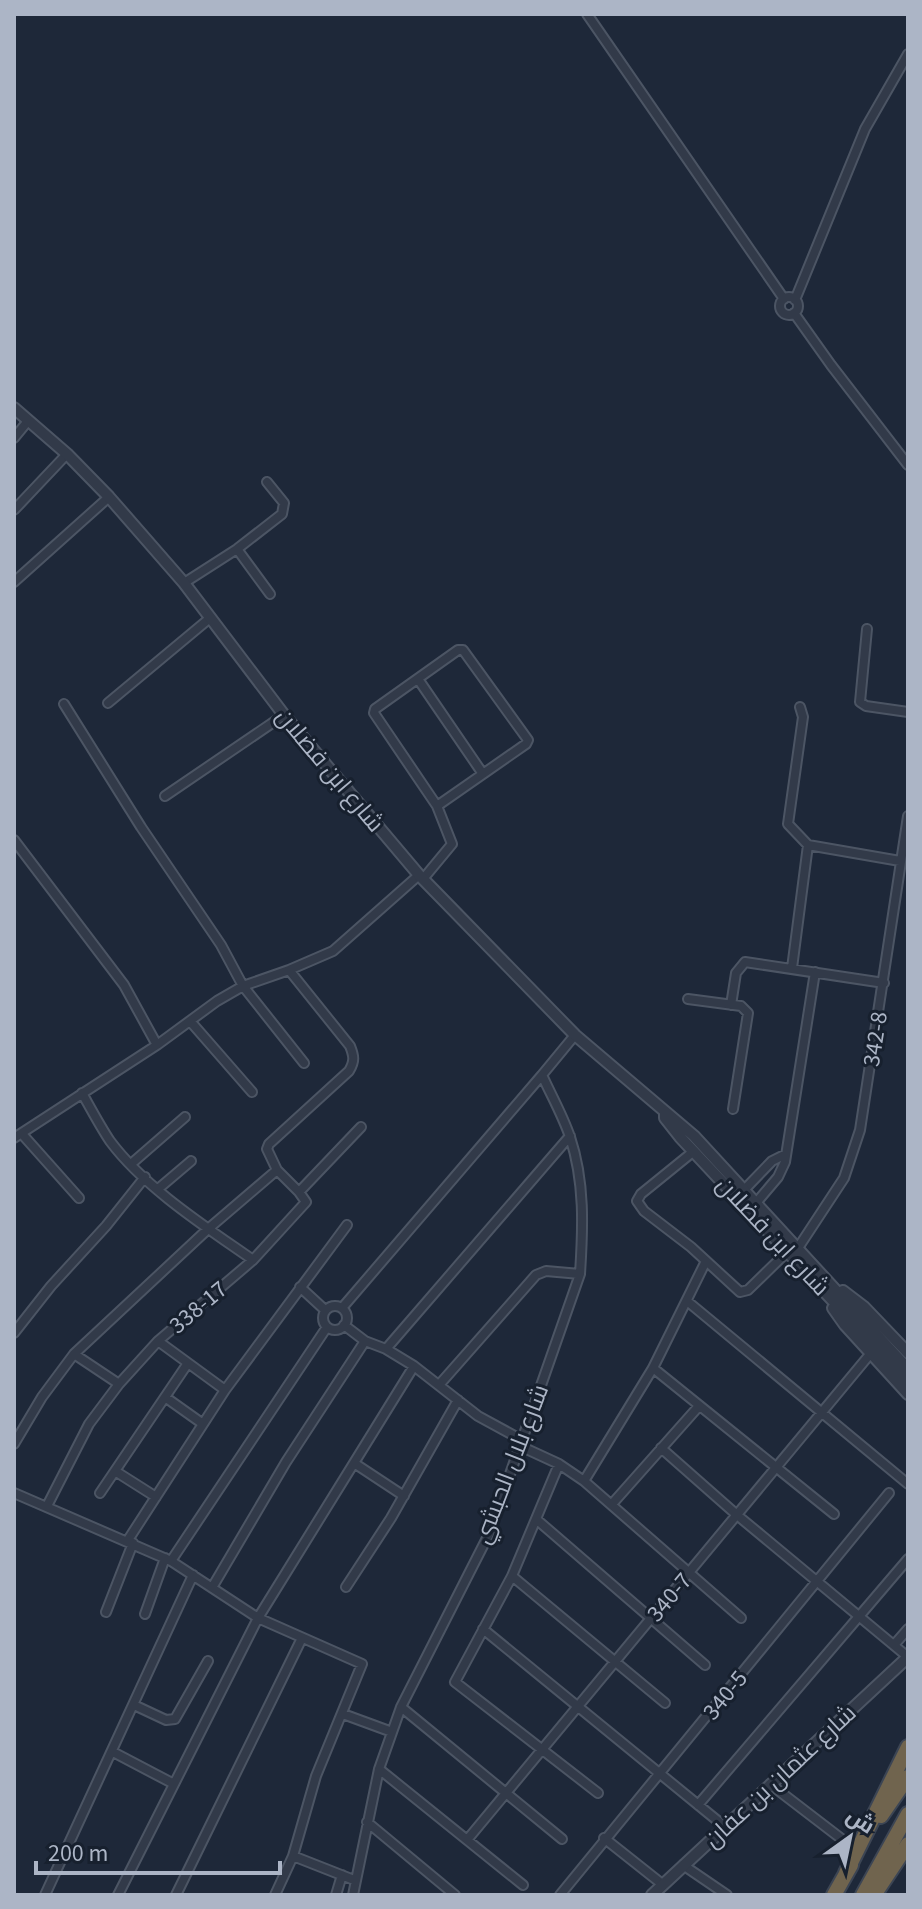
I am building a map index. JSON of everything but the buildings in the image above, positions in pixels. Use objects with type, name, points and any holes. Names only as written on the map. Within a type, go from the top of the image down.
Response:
[{"type":"highway","points":[[834,1895],[908,1747]]},
{"type":"highway","points":[[846,1873],[908,1777]]},
{"type":"highway","points":[[863,1895],[908,1814]]},
{"type":"highway","points":[[874,1895],[908,1844]]},
{"type":"street","points":[[587,14],[784,299]]},
{"type":"street","points":[[784,299],[780,305],[781,311],[785,315],[794,313],[797,308],[795,300],[865,129],[908,54]]},
{"type":"street","points":[[784,299],[795,300]]},
{"type":"street","points":[[794,313],[908,465]]},
{"type":"street","name":"شارع ابن فضلان","points":[[14,408],[67,454],[109,497],[184,583],[284,715],[421,877],[575,1035],[688,1131],[756,1203],[792,1250]]},
{"type":"street","points":[[14,438],[28,421]]},
{"type":"street","points":[[14,510],[67,454]]},
{"type":"street","points":[[184,583],[237,549],[284,510],[284,503],[267,482]]},
{"type":"street","points":[[14,582],[109,497]]},
{"type":"street","points":[[237,549],[270,594]]},
{"type":"street","points":[[108,703],[210,618]]},
{"type":"street","points":[[867,629],[860,702],[866,706],[908,712]]},
{"type":"street","points":[[79,1198],[18,1136],[157,1045],[217,1001],[243,986],[333,951],[421,877],[452,844],[437,806],[374,713],[375,709],[458,650],[463,650],[528,740],[437,806]]},
{"type":"street","points":[[418,679],[483,774]]},
{"type":"street","points":[[64,704],[141,827],[221,945],[243,986],[304,1063]]},
{"type":"street","points":[[800,707],[803,717],[787,821],[808,845],[900,861]]},
{"type":"street","points":[[165,796],[284,715]]},
{"type":"street","name":"342-8","points":[[706,1261],[734,1289],[748,1290],[792,1250],[844,1178],[855,1150],[864,1111],[908,816]]},
{"type":"street","points":[[14,840],[124,985],[157,1045]]},
{"type":"street","points":[[792,968],[808,845]]},
{"type":"street","points":[[731,1005],[736,973],[745,962],[884,983]]},
{"type":"street","points":[[289,970],[350,1046],[354,1062],[349,1071],[269,1144],[267,1149],[277,1170],[299,1192]]},
{"type":"street","points":[[756,1203],[778,1177],[786,1154],[815,972]]},
{"type":"street","points":[[688,999],[741,1006],[748,1013],[733,1109]]},
{"type":"street","points":[[190,1021],[252,1092]]},
{"type":"street","points":[[342,1308],[575,1035]]},
{"type":"street","name":"شارع بلال الحبشي","points":[[355,1890],[379,1769],[401,1707],[489,1534],[580,1274],[580,1177],[570,1136],[542,1075]]},
{"type":"street","points":[[82,1093],[111,1141],[131,1164],[208,1229],[253,1260]]},
{"type":"street","name":"شارع ابن فضلان","points":[[665,1114],[665,1119],[694,1151],[856,1318]]},
{"type":"street","points":[[131,1164],[185,1117]]},
{"type":"street","name":"338-17","points":[[47,1506],[89,1424],[119,1384],[158,1341],[253,1260],[306,1202],[299,1192],[361,1127]]},
{"type":"street","points":[[386,1349],[570,1136]]},
{"type":"street","points":[[584,1481],[653,1368],[706,1261],[644,1211],[637,1201],[646,1189],[694,1151]]},
{"type":"street","points":[[744,1190],[772,1161],[786,1154]]},
{"type":"street","points":[[158,1189],[191,1161]]},
{"type":"street","points":[[14,1444],[42,1397],[74,1354],[208,1229],[277,1170]]},
{"type":"street","points":[[14,1333],[145,1177]]},
{"type":"street","points":[[106,1612],[131,1542],[156,1497],[225,1390],[347,1225]]},
{"type":"street","points":[[439,1385],[539,1273],[580,1274]]},
{"type":"street","points":[[300,1287],[325,1310]]},
{"type":"street","points":[[829,1289],[839,1317],[908,1394]]},
{"type":"street","points":[[829,1289],[864,1307],[908,1353]]},
{"type":"street","points":[[687,1301],[908,1484]]},
{"type":"street","points":[[335,1305],[342,1308],[346,1314],[344,1325],[338,1330],[327,1327],[322,1317],[325,1310],[335,1305]]},
{"type":"street","points":[[856,1318],[908,1369]]},
{"type":"street","points":[[856,1318],[908,1381]]},
{"type":"street","points":[[344,1325],[365,1341],[386,1349],[414,1366],[478,1416],[584,1481],[741,1618]]},
{"type":"street","points":[[145,1614],[168,1559],[327,1327]]},
{"type":"street","points":[[158,1341],[225,1390]]},
{"type":"street","points":[[213,1586],[286,1462],[365,1341]]},
{"type":"street","name":"340-7","points":[[467,1840],[871,1353]]},
{"type":"street","points":[[74,1354],[119,1384]]},
{"type":"street","points":[[100,1493],[188,1363]]},
{"type":"street","points":[[118,1895],[258,1618],[414,1366]]},
{"type":"street","points":[[653,1368],[834,1514]]},
{"type":"street","points":[[165,1397],[203,1424]]},
{"type":"street","points":[[346,1587],[404,1496],[458,1400]]},
{"type":"street","points":[[612,1504],[699,1406]]},
{"type":"street","points":[[661,1448],[908,1657]]},
{"type":"street","points":[[354,1463],[404,1496]]},
{"type":"street","points":[[559,1464],[512,1576],[455,1682],[598,1793]]},
{"type":"street","points":[[115,1471],[156,1497]]},
{"type":"street","points":[[14,1493],[168,1559],[258,1618],[362,1664],[316,1776],[293,1856],[275,1895]]},
{"type":"street","name":"340-5","points":[[560,1895],[889,1493]]},
{"type":"street","points":[[536,1519],[705,1665]]},
{"type":"street","points":[[698,1805],[908,1559]]},
{"type":"street","points":[[45,1895],[193,1575]]},
{"type":"street","points":[[512,1576],[665,1703]]},
{"type":"street","points":[[483,1629],[724,1826]]},
{"type":"street","points":[[894,1645],[908,1629]]},
{"type":"street","points":[[176,1895],[302,1638]]},
{"type":"street","name":"شارع عثمان بن عفان","points":[[652,1895],[908,1657]]},
{"type":"street","points":[[134,1705],[166,1720],[175,1719],[208,1661]]},
{"type":"street","points":[[401,1707],[562,1839]]},
{"type":"street","points":[[343,1714],[392,1732]]},
{"type":"street","points":[[113,1752],[174,1784]]},
{"type":"street","points":[[379,1769],[523,1885]]},
{"type":"street","points":[[770,1784],[843,1840]]},
{"type":"street","points":[[367,1822],[455,1895]]},
{"type":"street","points":[[604,1838],[662,1884]]},
{"type":"street","points":[[293,1856],[342,1875],[355,1890]]},
{"type":"street","points":[[683,1865],[727,1895]]},
{"type":"street","points":[[336,1895],[342,1875]]}]
